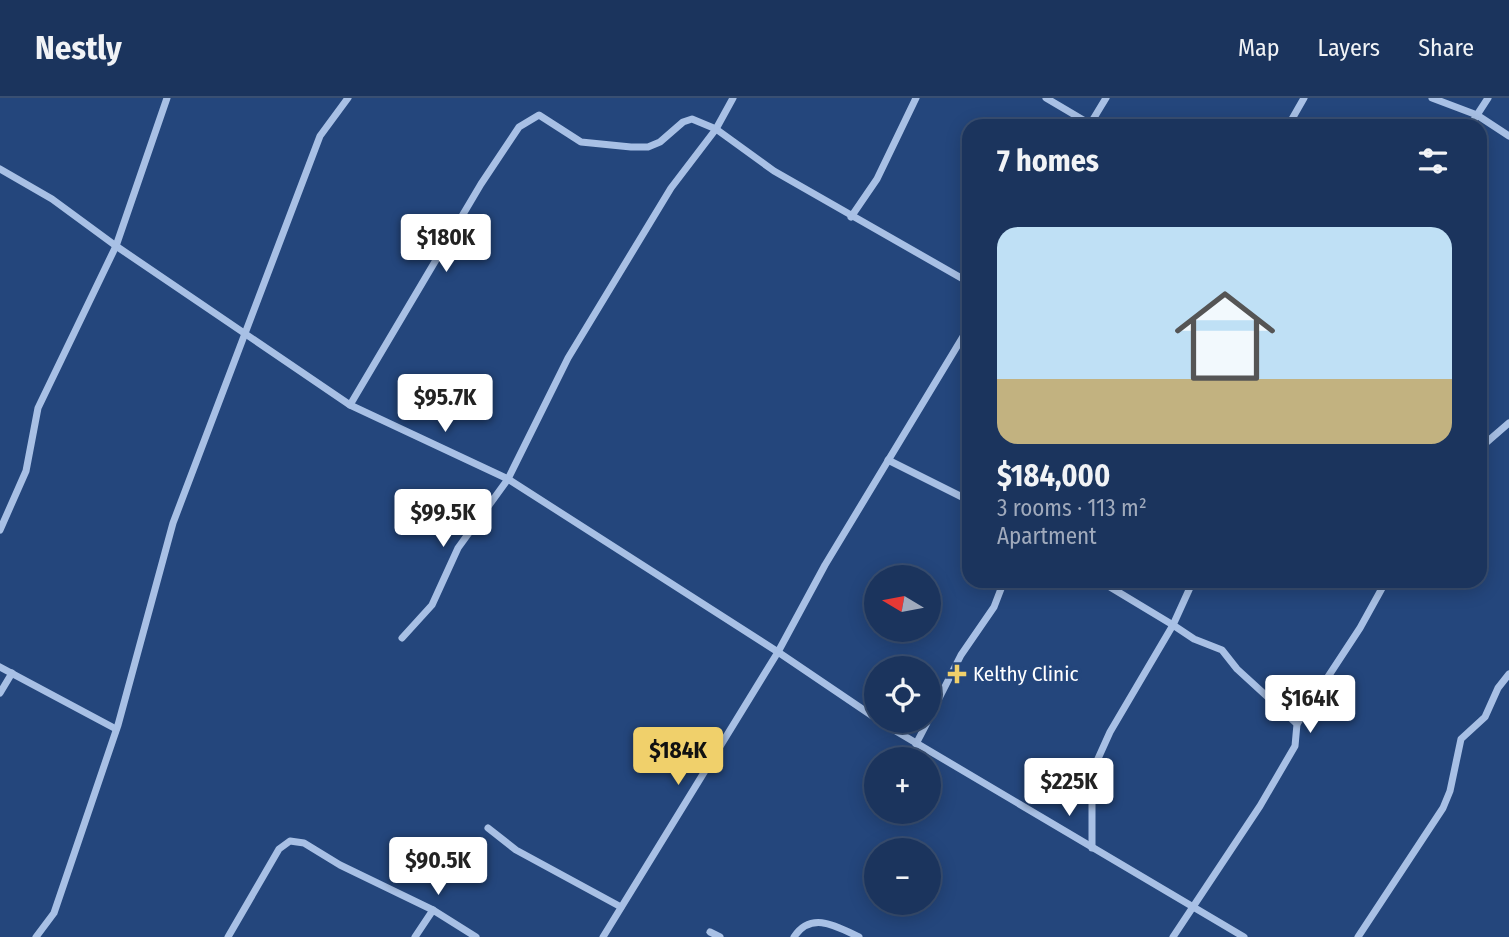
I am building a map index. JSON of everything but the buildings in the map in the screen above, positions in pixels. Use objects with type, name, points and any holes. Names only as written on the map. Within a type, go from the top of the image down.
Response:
[{"type":"street","points":[[0,530],[26,471],[38,408],[116,246],[167,98]]},
{"type":"street","points":[[36,937],[54,913],[116,729],[173,523],[320,136],[348,98]]},
{"type":"street","points":[[402,638],[432,605],[458,548],[508,479],[568,358],[671,188],[716,129],[733,98]]},
{"type":"street","points":[[851,217],[877,179],[916,98]]},
{"type":"street","points":[[1046,98],[1080,119]]},
{"type":"street","points":[[1094,119],[1106,98]]},
{"type":"street","points":[[1292,119],[1304,98]]},
{"type":"street","points":[[1432,98],[1483,119]]},
{"type":"street","points":[[1474,119],[1488,98]]},
{"type":"street","points":[[350,405],[519,127],[538,115],[581,142],[639,147],[660,142],[682,122],[692,120],[716,129],[774,171],[962,279]]},
{"type":"street","points":[[1487,122],[1509,136]]},
{"type":"street","points":[[0,169],[52,199],[116,246],[350,405],[508,479],[778,652],[864,710]]},
{"type":"street","points":[[603,937],[778,652],[825,565],[962,338]]},
{"type":"street","points":[[1487,442],[1509,423]]},
{"type":"street","points":[[888,460],[962,497]]},
{"type":"street","points":[[941,694],[961,655],[993,607],[1001,588]]},
{"type":"street","points":[[1112,588],[1194,639],[1222,650],[1237,669],[1297,724]]},
{"type":"street","points":[[1092,848],[1093,772],[1110,732],[1173,625],[1190,588]]},
{"type":"street","points":[[1173,937],[1260,806],[1295,746],[1297,724],[1360,628],[1382,588]]},
{"type":"street","points":[[0,667],[116,729]]},
{"type":"street","points":[[0,693],[12,673]]},
{"type":"street","points":[[1357,937],[1443,808],[1450,791],[1461,739],[1485,717],[1498,688],[1508,679]]},
{"type":"street","points":[[899,733],[1244,937]]},
{"type":"street","points":[[916,744],[921,733]]},
{"type":"street","points":[[488,828],[516,850],[621,907]]},
{"type":"street","points":[[228,937],[275,856],[290,841],[304,843],[340,866],[433,910],[476,937]]},
{"type":"street","points":[[415,937],[433,910]]},
{"type":"street","points":[[794,937],[801,926],[816,921],[829,923],[859,937]]},
{"type":"street","points":[[710,932],[720,937]]},
{"type":"place","name":"Kelthy Clinic","points":[[957,674]]}]
